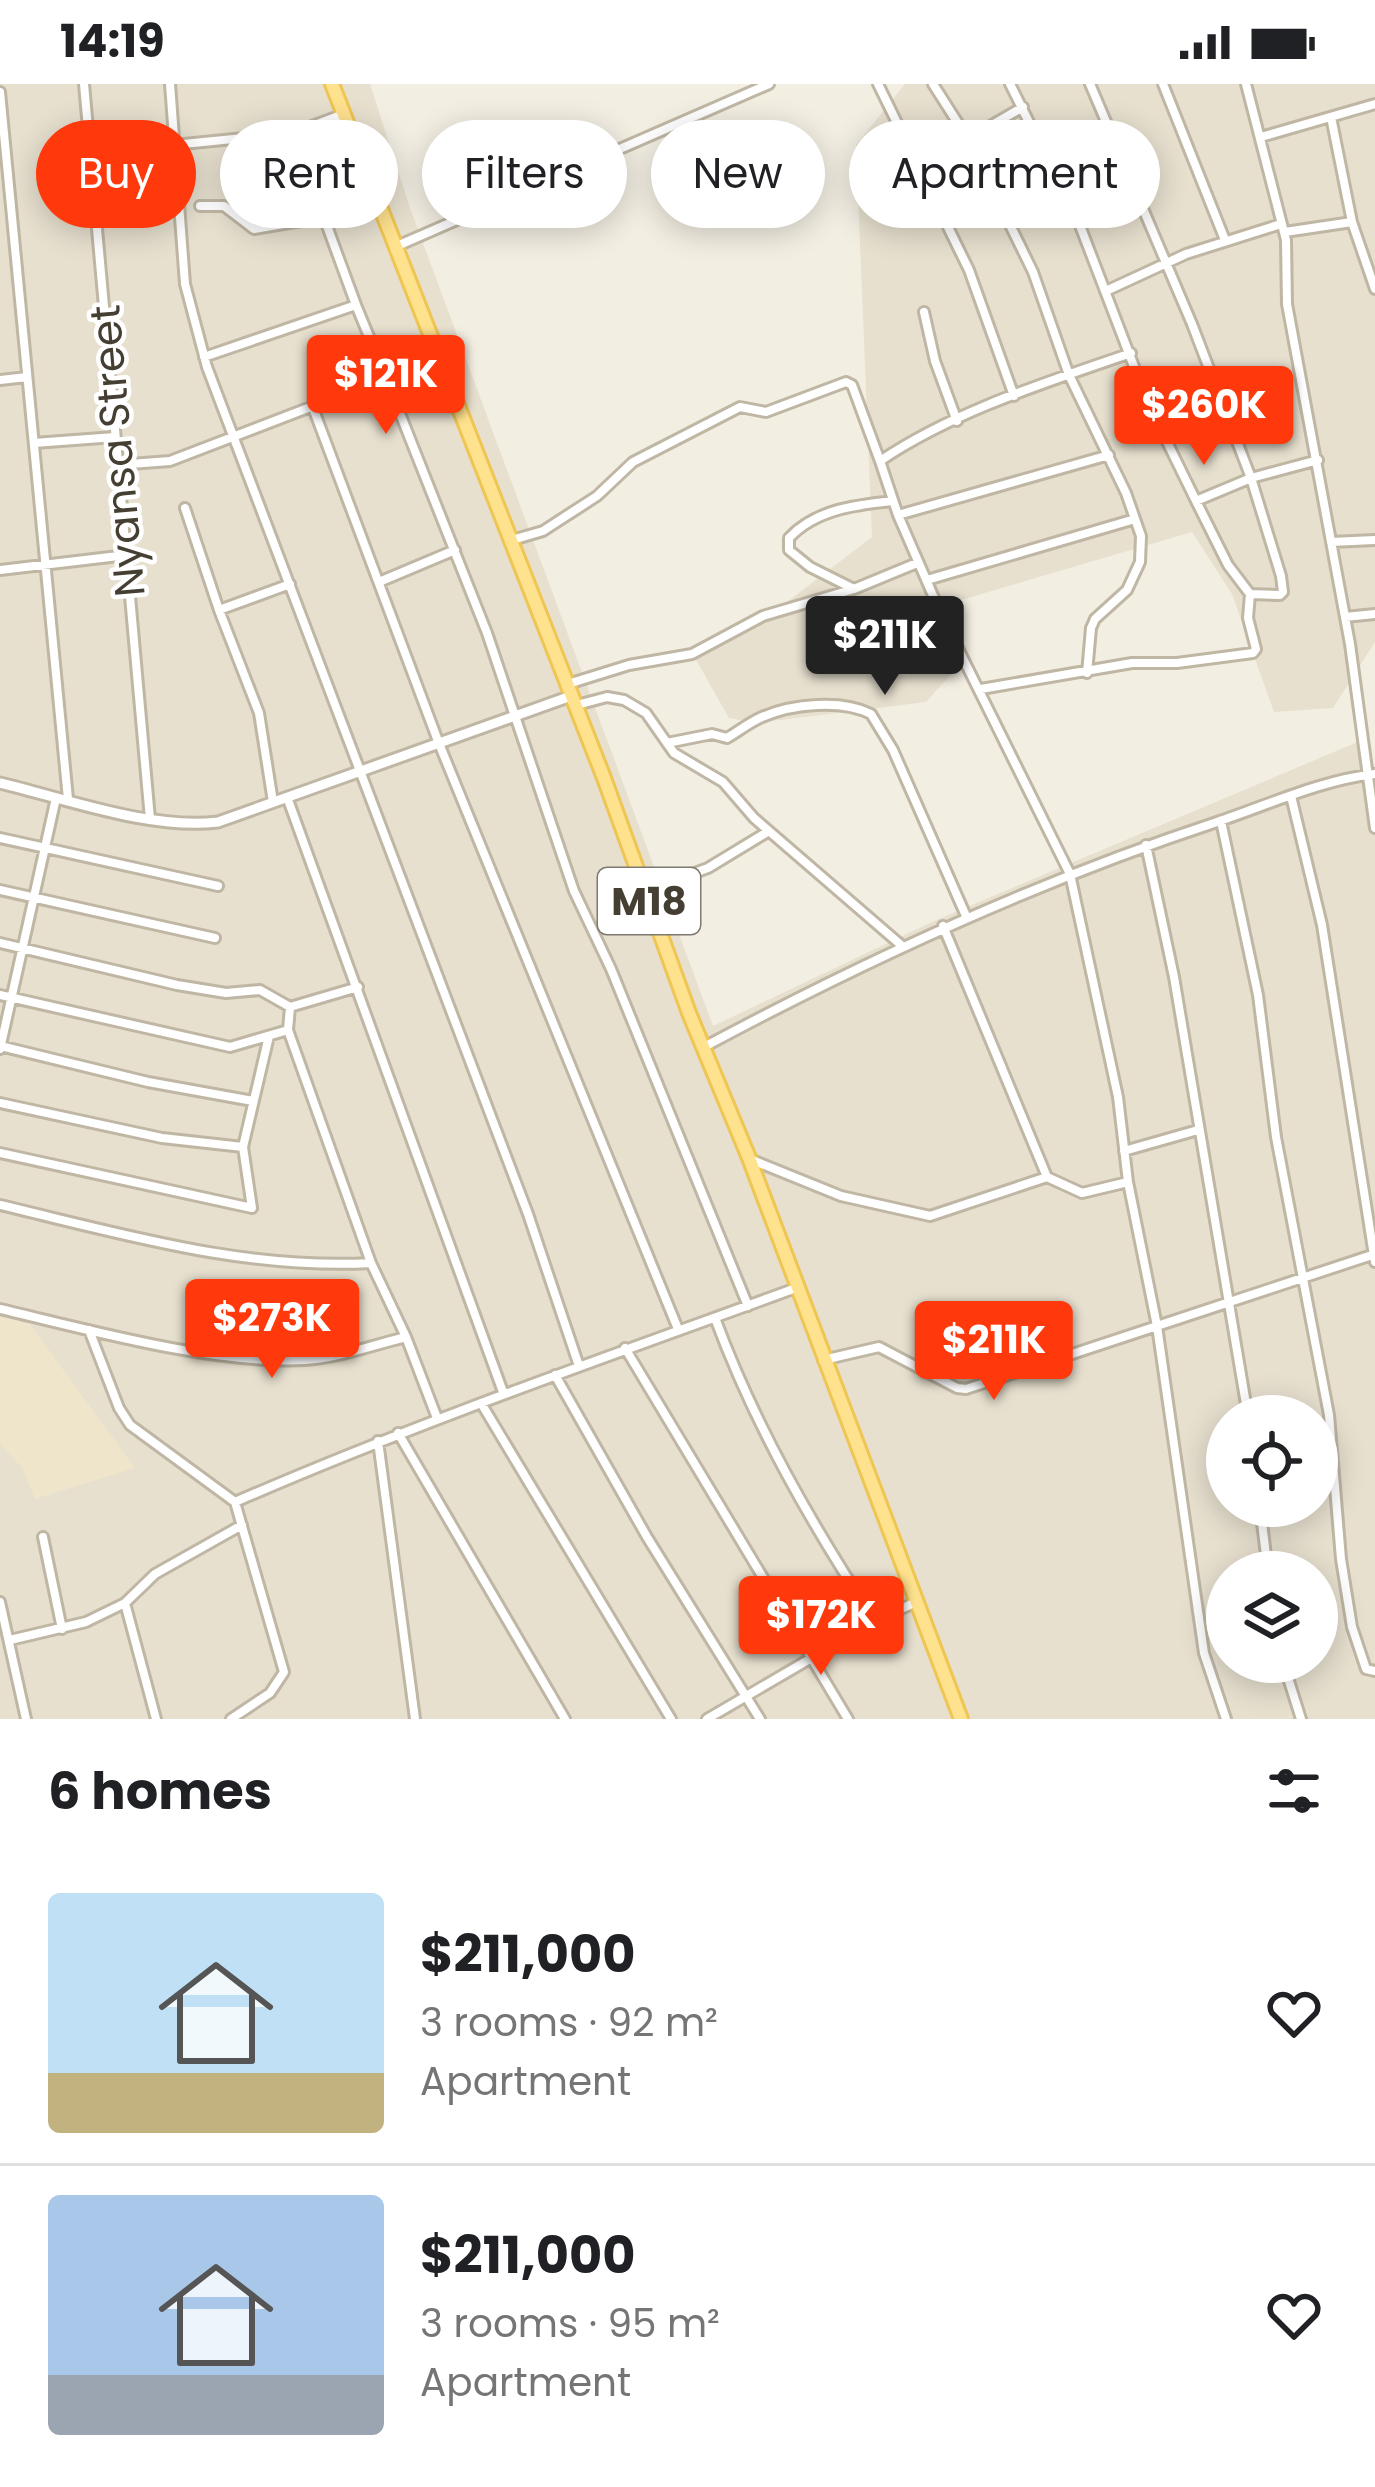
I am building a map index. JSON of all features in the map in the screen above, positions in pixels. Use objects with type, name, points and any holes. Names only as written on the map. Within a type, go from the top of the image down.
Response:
[{"type":"main road","name":"M18","points":[[332,84],[961,1719]]},
{"type":"street","name":"Nyansa Street","points":[[84,84],[89,120]]},
{"type":"street","points":[[170,84],[172,120]]},
{"type":"street","points":[[398,246],[769,84]]},
{"type":"street","points":[[878,84],[969,270],[1014,396]]},
{"type":"street","points":[[933,84],[956,120]]},
{"type":"street","points":[[981,689],[1047,675],[1256,650],[1248,618],[1250,594],[1228,565],[1164,439],[1108,290],[1010,84]]},
{"type":"street","points":[[1090,84],[1251,478],[1283,592],[1270,597],[1250,594]]},
{"type":"street","points":[[1163,84],[1225,240]]},
{"type":"street","points":[[1246,84],[1283,228],[1287,304],[1345,617],[1375,828]]},
{"type":"street","points":[[0,92],[63,798],[5,996],[0,1047],[253,1101]]},
{"type":"street","points":[[1262,137],[1375,104]]},
{"type":"street","points":[[1001,120],[1023,107]]},
{"type":"street","points":[[327,120],[344,113]]},
{"type":"street","points":[[1331,117],[1352,222],[1374,284]]},
{"type":"street","points":[[200,206],[220,206]]},
{"type":"street","points":[[1108,290],[1225,240],[1283,228],[1352,222]]},
{"type":"street","name":"Nyansa Street","points":[[99,228],[150,819]]},
{"type":"street","points":[[181,228],[185,284],[204,356],[528,1214],[579,1366]]},
{"type":"street","points":[[329,228],[455,550],[574,891],[611,969],[748,1306]]},
{"type":"street","points":[[1011,228],[1033,272],[1070,375],[1109,455],[1141,544],[1137,573],[1122,597],[1095,619],[1087,673]]},
{"type":"street","points":[[204,356],[356,305]]},
{"type":"street","points":[[925,312],[935,361],[957,421]]},
{"type":"street","points":[[880,461],[916,437],[1132,353]]},
{"type":"street","points":[[0,380],[27,377]]},
{"type":"street","points":[[117,464],[170,461],[386,378]]},
{"type":"street","points":[[509,541],[543,531],[597,496],[634,462],[740,407],[766,412],[846,382],[852,385],[917,563],[1070,874],[1118,1096],[1204,1653],[1226,1719]]},
{"type":"street","points":[[312,405],[438,741],[678,1329]]},
{"type":"street","points":[[34,442],[115,437]]},
{"type":"street","points":[[898,515],[1109,455]]},
{"type":"street","points":[[1196,501],[1251,478],[1318,460]]},
{"type":"street","points":[[854,589],[794,556],[789,538],[801,527],[842,508],[893,501]]},
{"type":"street","points":[[185,508],[260,713],[273,802]]},
{"type":"street","points":[[927,580],[1135,519]]},
{"type":"street","points":[[1331,542],[1375,540]]},
{"type":"street","points":[[379,582],[455,550]]},
{"type":"street","points":[[0,570],[127,555]]},
{"type":"street","points":[[0,783],[150,819],[206,824],[570,695],[629,664],[692,654],[764,616],[854,589],[917,563]]},
{"type":"street","points":[[219,610],[290,584]]},
{"type":"street","points":[[1345,617],[1375,614]]},
{"type":"street","points":[[570,695],[624,700],[646,713],[691,766],[723,782],[741,805],[902,946]]},
{"type":"street","points":[[667,743],[712,734],[728,738],[760,717],[783,711],[829,705],[871,714],[893,750],[966,916]]},
{"type":"street","points":[[704,1047],[966,916],[1147,845],[1370,774]]},
{"type":"street","points":[[823,1360],[879,1347],[966,1389],[1374,1256],[1322,925],[1291,796]]},
{"type":"street","points":[[287,797],[503,1392]]},
{"type":"street","points":[[1221,820],[1258,995],[1276,1138],[1329,1415],[1352,1627],[1366,1669],[1375,1671]]},
{"type":"street","points":[[646,891],[708,868],[770,831]]},
{"type":"street","points":[[0,838],[218,886]]},
{"type":"street","points":[[1147,845],[1245,1395]]},
{"type":"street","points":[[0,890],[214,938]]},
{"type":"street","points":[[943,926],[1047,1177],[1082,1193],[1128,1182]]},
{"type":"street","points":[[0,943],[226,993],[260,990],[290,1007],[358,987]]},
{"type":"street","points":[[5,996],[230,1047],[288,1030]]},
{"type":"street","points":[[290,1007],[288,1030],[371,1263],[437,1418]]},
{"type":"street","points":[[0,1154],[252,1208],[243,1147],[269,1036]]},
{"type":"street","points":[[0,1102],[162,1138],[243,1147]]},
{"type":"street","points":[[1124,1151],[1198,1130]]},
{"type":"street","points":[[749,1159],[841,1196],[931,1216],[1047,1177]]},
{"type":"street","points":[[0,1205],[200,1252],[313,1266],[371,1263]]},
{"type":"street","points":[[236,1502],[503,1392],[796,1288]]},
{"type":"street","points":[[0,1309],[246,1359],[309,1360],[406,1337]]},
{"type":"street","points":[[715,1318],[742,1392],[764,1434],[875,1621]]},
{"type":"street","points":[[89,1330],[130,1425],[236,1502],[284,1672],[270,1693],[231,1719]]},
{"type":"street","points":[[626,1348],[848,1719]]},
{"type":"street","points":[[555,1375],[647,1537],[760,1719]]},
{"type":"street","points":[[482,1403],[671,1719]]},
{"type":"street","points":[[398,1433],[565,1719]]},
{"type":"street","points":[[378,1441],[415,1719]]},
{"type":"street","points":[[10,1640],[86,1622],[125,1603],[155,1574],[242,1525]]},
{"type":"street","points":[[43,1537],[62,1629]]},
{"type":"street","points":[[0,1602],[26,1719]]},
{"type":"street","points":[[706,1719],[916,1602]]},
{"type":"street","points":[[125,1603],[156,1719]]},
{"type":"street","points":[[1290,1683],[1301,1719]]},
{"type":"shaded area","points":[[0,84],[370,84],[382,120],[220,120],[220,228],[398,228],[398,171],[713,1026],[934,921],[1367,738],[1375,781],[1375,1719],[0,1719]]},
{"type":"shaded area","points":[[905,84],[1375,84],[1375,642],[1333,708],[1274,712],[1232,594],[1192,532],[944,605],[964,660],[926,702],[756,723],[729,718],[691,651],[787,602],[872,537],[859,228],[1160,228],[1160,120],[876,120]]},
{"type":"shaded area","points":[[0,1317],[30,1324],[135,1468],[35,1499],[22,1468],[0,1444]]}]
